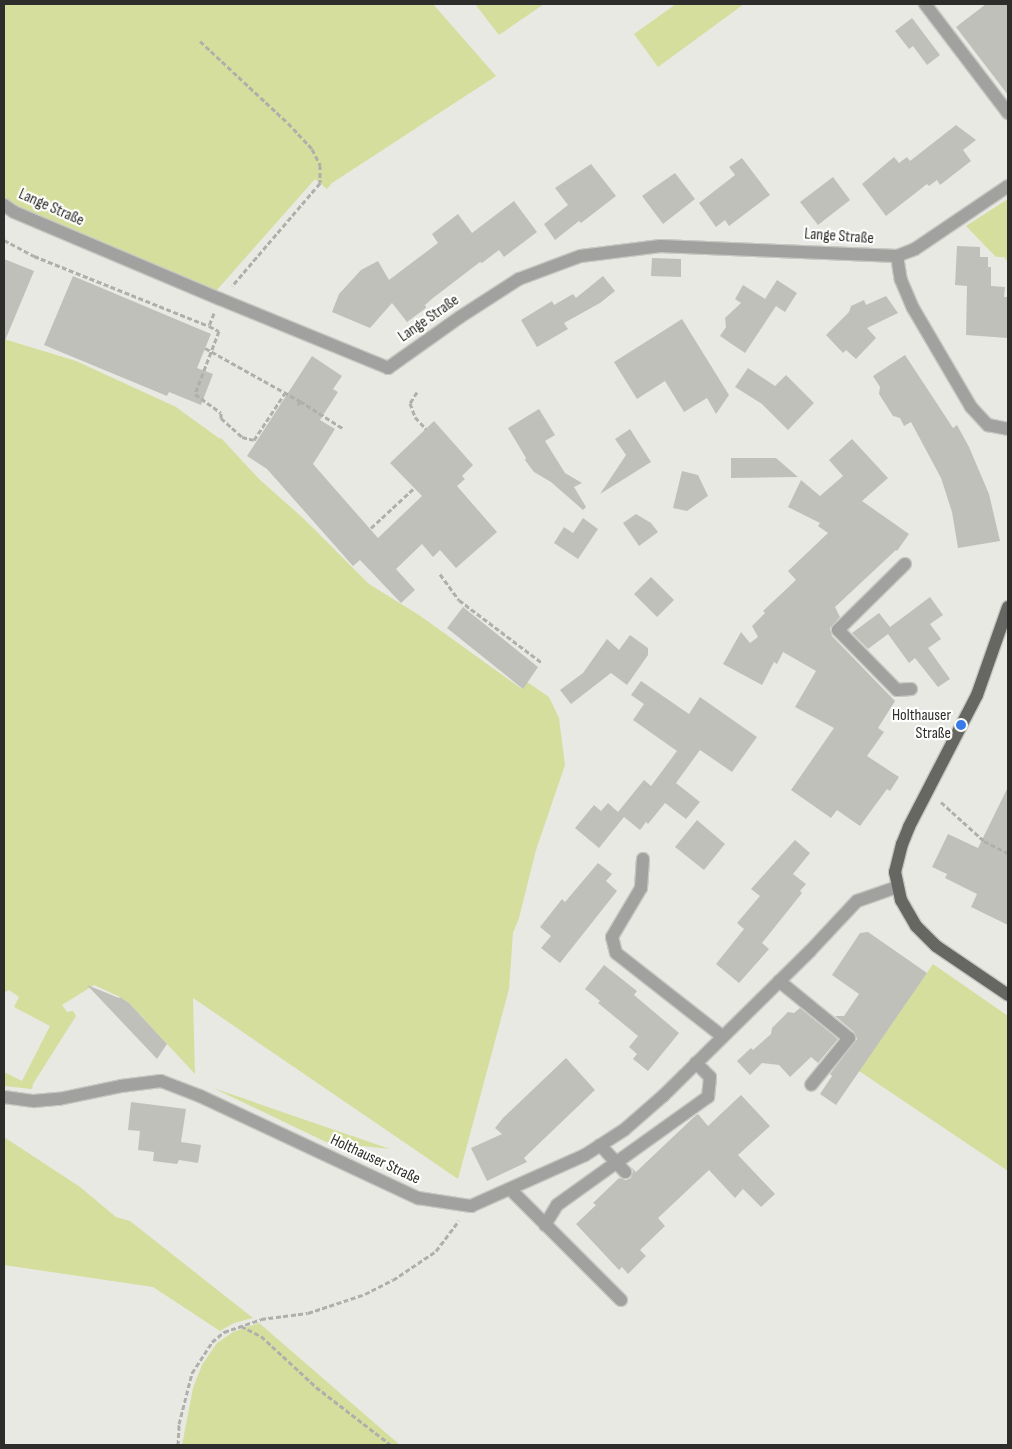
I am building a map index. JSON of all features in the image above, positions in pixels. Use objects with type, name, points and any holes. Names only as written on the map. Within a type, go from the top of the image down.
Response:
[{"type":"main road","points":[[1008,607],[977,695],[902,844],[895,872],[897,887],[908,915],[925,936],[936,946],[1008,995]]},
{"type":"street","points":[[925,4],[1008,113]]},
{"type":"street","name":"Lange Straße","points":[[4,205],[14,212],[388,368],[460,317],[519,279],[581,256],[660,246],[897,256],[915,249],[1008,186]]},
{"type":"street","points":[[897,256],[901,280],[913,308],[971,408],[988,425],[1008,429]]},
{"type":"street","points":[[905,564],[838,630],[897,690],[911,689]]},
{"type":"street","points":[[643,859],[641,888],[612,937],[616,952],[722,1036]]},
{"type":"street","points":[[471,1206],[585,1155],[624,1130],[696,1063],[857,901],[897,887]]},
{"type":"street","points":[[779,981],[849,1038],[811,1085]]},
{"type":"street","points":[[545,1224],[557,1205],[708,1097],[710,1076],[696,1063]]},
{"type":"street","name":"Holthauser Straße","points":[[4,1097],[34,1101],[59,1099],[120,1086],[161,1081],[200,1096],[418,1198],[471,1206]]},
{"type":"street","points":[[600,1145],[625,1172]]},
{"type":"street","points":[[510,1189],[621,1300]]},
{"type":"path","points":[[200,41],[288,123],[312,149],[320,165],[320,183],[220,299]]},
{"type":"path","points":[[4,240],[34,256],[210,324],[219,330],[195,394],[221,413],[221,418],[242,436],[254,440],[285,392]]},
{"type":"path","points":[[205,348],[285,392],[299,403],[344,429]]},
{"type":"path","points":[[417,392],[410,403],[415,417],[426,429]]},
{"type":"path","points":[[371,528],[414,488]]},
{"type":"path","points":[[440,574],[459,600],[541,662]]},
{"type":"path","points":[[928,790],[984,841],[1008,853]]},
{"type":"path","points":[[178,1445],[179,1424],[192,1373],[212,1342],[224,1332],[261,1319],[308,1313],[365,1294],[393,1280],[436,1251],[471,1206]]},
{"type":"path","points":[[240,1326],[261,1336],[316,1387],[391,1445]]},
{"type":"green space","points":[[4,4],[433,4],[496,76],[332,183],[327,189],[315,179],[216,291],[30,214],[4,198]]},
{"type":"green space","points":[[475,4],[544,4],[499,35]]},
{"type":"green space","points":[[676,4],[744,4],[658,67],[634,34]]},
{"type":"green space","points":[[1008,199],[1008,262],[1004,257],[996,257],[966,226]]},
{"type":"green space","points":[[4,339],[76,361],[176,407],[221,438],[259,479],[304,519],[369,584],[419,615],[522,689],[527,682],[549,697],[559,718],[565,765],[536,850],[519,918],[513,933],[509,989],[458,1179],[193,998],[195,1074],[130,1004],[120,997],[94,985],[62,1005],[67,1012],[73,1011],[76,1016],[33,1084],[32,1089],[4,1086],[4,1072],[22,1081],[50,1026],[14,1007],[19,997],[9,990],[4,993]]},
{"type":"green space","points":[[933,964],[1008,1016],[1008,1171],[859,1071]]},
{"type":"green space","points":[[213,1088],[390,1149],[326,1142]]},
{"type":"green space","points":[[4,1137],[80,1187],[116,1217],[130,1221],[253,1318],[234,1323],[220,1331],[153,1287],[4,1265]]},
{"type":"green space","points":[[259,1323],[400,1445],[182,1445],[193,1388],[202,1365],[217,1343],[233,1332]]},
{"type":"building","points":[[986,4],[1008,4],[1008,95],[956,27]]},
{"type":"building","points":[[912,18],[940,55],[927,65],[913,46],[909,49],[895,31]]},
{"type":"building","points":[[956,125],[976,140],[963,150],[971,161],[940,185],[937,180],[929,186],[927,184],[886,216],[862,184],[894,157],[899,163],[907,157],[910,161]]},
{"type":"building","points":[[742,158],[770,195],[729,226],[725,220],[716,227],[699,203],[735,175],[729,167]]},
{"type":"building","points":[[591,164],[616,196],[555,240],[544,224],[568,205],[555,188]]},
{"type":"building","points":[[675,173],[695,199],[663,224],[642,196]]},
{"type":"building","points":[[833,177],[850,200],[818,225],[800,202]]},
{"type":"building","points":[[514,201],[537,232],[504,257],[499,250],[482,263],[480,262],[433,298],[425,305],[426,308],[407,322],[392,303],[370,328],[332,312],[339,294],[361,270],[378,261],[389,280],[438,243],[432,234],[458,214],[472,233]]},
{"type":"building","points":[[957,246],[980,247],[980,257],[988,257],[988,267],[991,267],[991,286],[1005,287],[1004,297],[1008,297],[1008,338],[966,335],[967,286],[955,285]]},
{"type":"building","points":[[652,258],[681,259],[681,277],[651,276]]},
{"type":"building","points":[[4,259],[34,271],[4,343]]},
{"type":"building","points":[[73,276],[211,334],[197,368],[213,374],[201,405],[169,392],[167,396],[44,345]]},
{"type":"building","points":[[603,276],[615,291],[600,303],[564,323],[568,329],[537,347],[521,320],[552,301],[554,305],[573,294],[576,298]]},
{"type":"building","points":[[777,280],[797,293],[785,312],[776,306],[745,353],[720,336],[726,327],[725,318],[741,303],[735,299],[743,285],[765,299]]},
{"type":"building","points":[[886,296],[898,313],[867,328],[876,338],[856,359],[846,350],[843,353],[826,335],[849,312],[851,306],[864,300],[866,305]]},
{"type":"building","points":[[682,319],[729,395],[716,414],[707,398],[684,412],[665,381],[637,399],[614,362]]},
{"type":"building","points":[[905,355],[953,428],[957,425],[969,447],[989,494],[1000,541],[958,548],[952,512],[941,478],[911,422],[904,426],[900,418],[893,416],[879,394],[880,387],[873,376]]},
{"type":"building","points":[[312,356],[342,376],[333,389],[338,392],[320,420],[335,429],[313,464],[378,538],[422,496],[390,463],[434,421],[473,465],[462,476],[465,479],[457,486],[497,532],[456,568],[440,550],[433,557],[422,544],[396,569],[415,590],[401,603],[360,560],[353,566],[267,469],[247,456]]},
{"type":"building","points":[[748,368],[775,386],[786,375],[814,403],[788,430],[762,404],[735,387]]},
{"type":"building","points":[[539,409],[555,435],[545,441],[565,473],[582,483],[574,487],[586,507],[583,510],[551,482],[534,472],[525,460],[526,458],[508,428]]},
{"type":"building","points":[[630,429],[651,462],[600,494],[626,455],[615,439]]},
{"type":"building","points":[[852,439],[888,478],[862,501],[909,534],[897,551],[835,607],[840,617],[830,628],[832,636],[895,701],[878,728],[884,732],[867,756],[899,777],[890,791],[887,789],[860,826],[837,810],[831,818],[791,790],[834,728],[795,707],[816,671],[783,652],[777,664],[774,662],[762,685],[723,664],[741,632],[750,643],[758,637],[752,626],[765,613],[763,611],[796,580],[788,571],[828,533],[818,526],[820,523],[788,507],[801,480],[820,496],[843,476],[829,460]]},
{"type":"building","points":[[731,458],[776,458],[798,477],[731,478]]},
{"type":"building","points":[[682,471],[698,475],[708,496],[687,511],[673,508]]},
{"type":"building","points":[[636,514],[651,523],[658,532],[639,546],[623,523]]},
{"type":"building","points":[[583,518],[598,529],[578,559],[554,543],[564,527],[573,533]]},
{"type":"building","points":[[651,577],[674,600],[657,617],[634,594]]},
{"type":"building","points":[[930,597],[943,615],[930,624],[941,639],[928,648],[950,679],[938,687],[915,658],[909,663],[888,634],[868,649],[852,633],[879,613],[890,627]]},
{"type":"building","points":[[463,607],[538,667],[523,689],[447,628]]},
{"type":"building","points":[[630,635],[648,648],[648,655],[627,685],[611,673],[571,704],[560,690],[583,673],[607,639],[619,650]]},
{"type":"building","points":[[641,681],[689,714],[700,697],[757,737],[732,772],[700,750],[676,783],[700,802],[686,819],[665,803],[648,824],[646,822],[640,830],[624,817],[599,848],[575,828],[594,805],[601,811],[608,803],[618,812],[644,780],[651,786],[677,751],[633,720],[644,704],[631,695]]},
{"type":"building","points":[[1008,787],[1008,925],[971,907],[977,894],[945,878],[947,874],[932,867],[948,834],[978,848]]},
{"type":"building","points":[[697,820],[725,844],[704,870],[675,847]]},
{"type":"building","points":[[795,840],[810,853],[793,874],[806,884],[800,891],[802,893],[762,943],[769,949],[739,983],[716,964],[744,929],[737,923],[760,896],[751,889]]},
{"type":"building","points":[[598,863],[612,874],[606,881],[617,891],[560,963],[541,948],[551,936],[540,927],[562,899],[565,902]]},
{"type":"building","points":[[868,932],[927,973],[836,1105],[820,1094],[832,1076],[830,1074],[857,1039],[854,1032],[835,1016],[844,1016],[859,994],[832,975],[860,933]]},
{"type":"building","points":[[604,965],[637,991],[634,995],[679,1033],[648,1071],[633,1059],[637,1054],[629,1047],[638,1036],[598,1003],[600,1001],[585,989]]},
{"type":"building","points":[[87,985],[120,997],[129,1003],[167,1044],[157,1059]]},
{"type":"building","points":[[800,1008],[838,1039],[818,1063],[811,1057],[790,1077],[779,1065],[762,1063],[750,1075],[737,1061],[771,1034],[772,1028],[788,1012],[794,1013]]},
{"type":"building","points":[[566,1058],[595,1090],[524,1158],[527,1162],[487,1181],[471,1148],[502,1134],[495,1128],[503,1118]]},
{"type":"building","points":[[741,1095],[770,1126],[738,1155],[775,1194],[761,1207],[743,1189],[735,1198],[709,1170],[658,1218],[665,1226],[640,1250],[646,1256],[628,1274],[622,1267],[619,1270],[576,1224],[596,1205],[593,1203],[619,1178],[626,1180],[631,1178],[633,1171],[631,1167],[636,1172],[694,1117],[698,1114],[708,1126]]},
{"type":"building","points":[[131,1102],[186,1109],[181,1142],[201,1145],[198,1163],[179,1160],[177,1164],[153,1161],[154,1152],[138,1150],[140,1131],[128,1130]]},
{"type":"place","name":"Holthauser Straße","points":[[961,725]]}]
